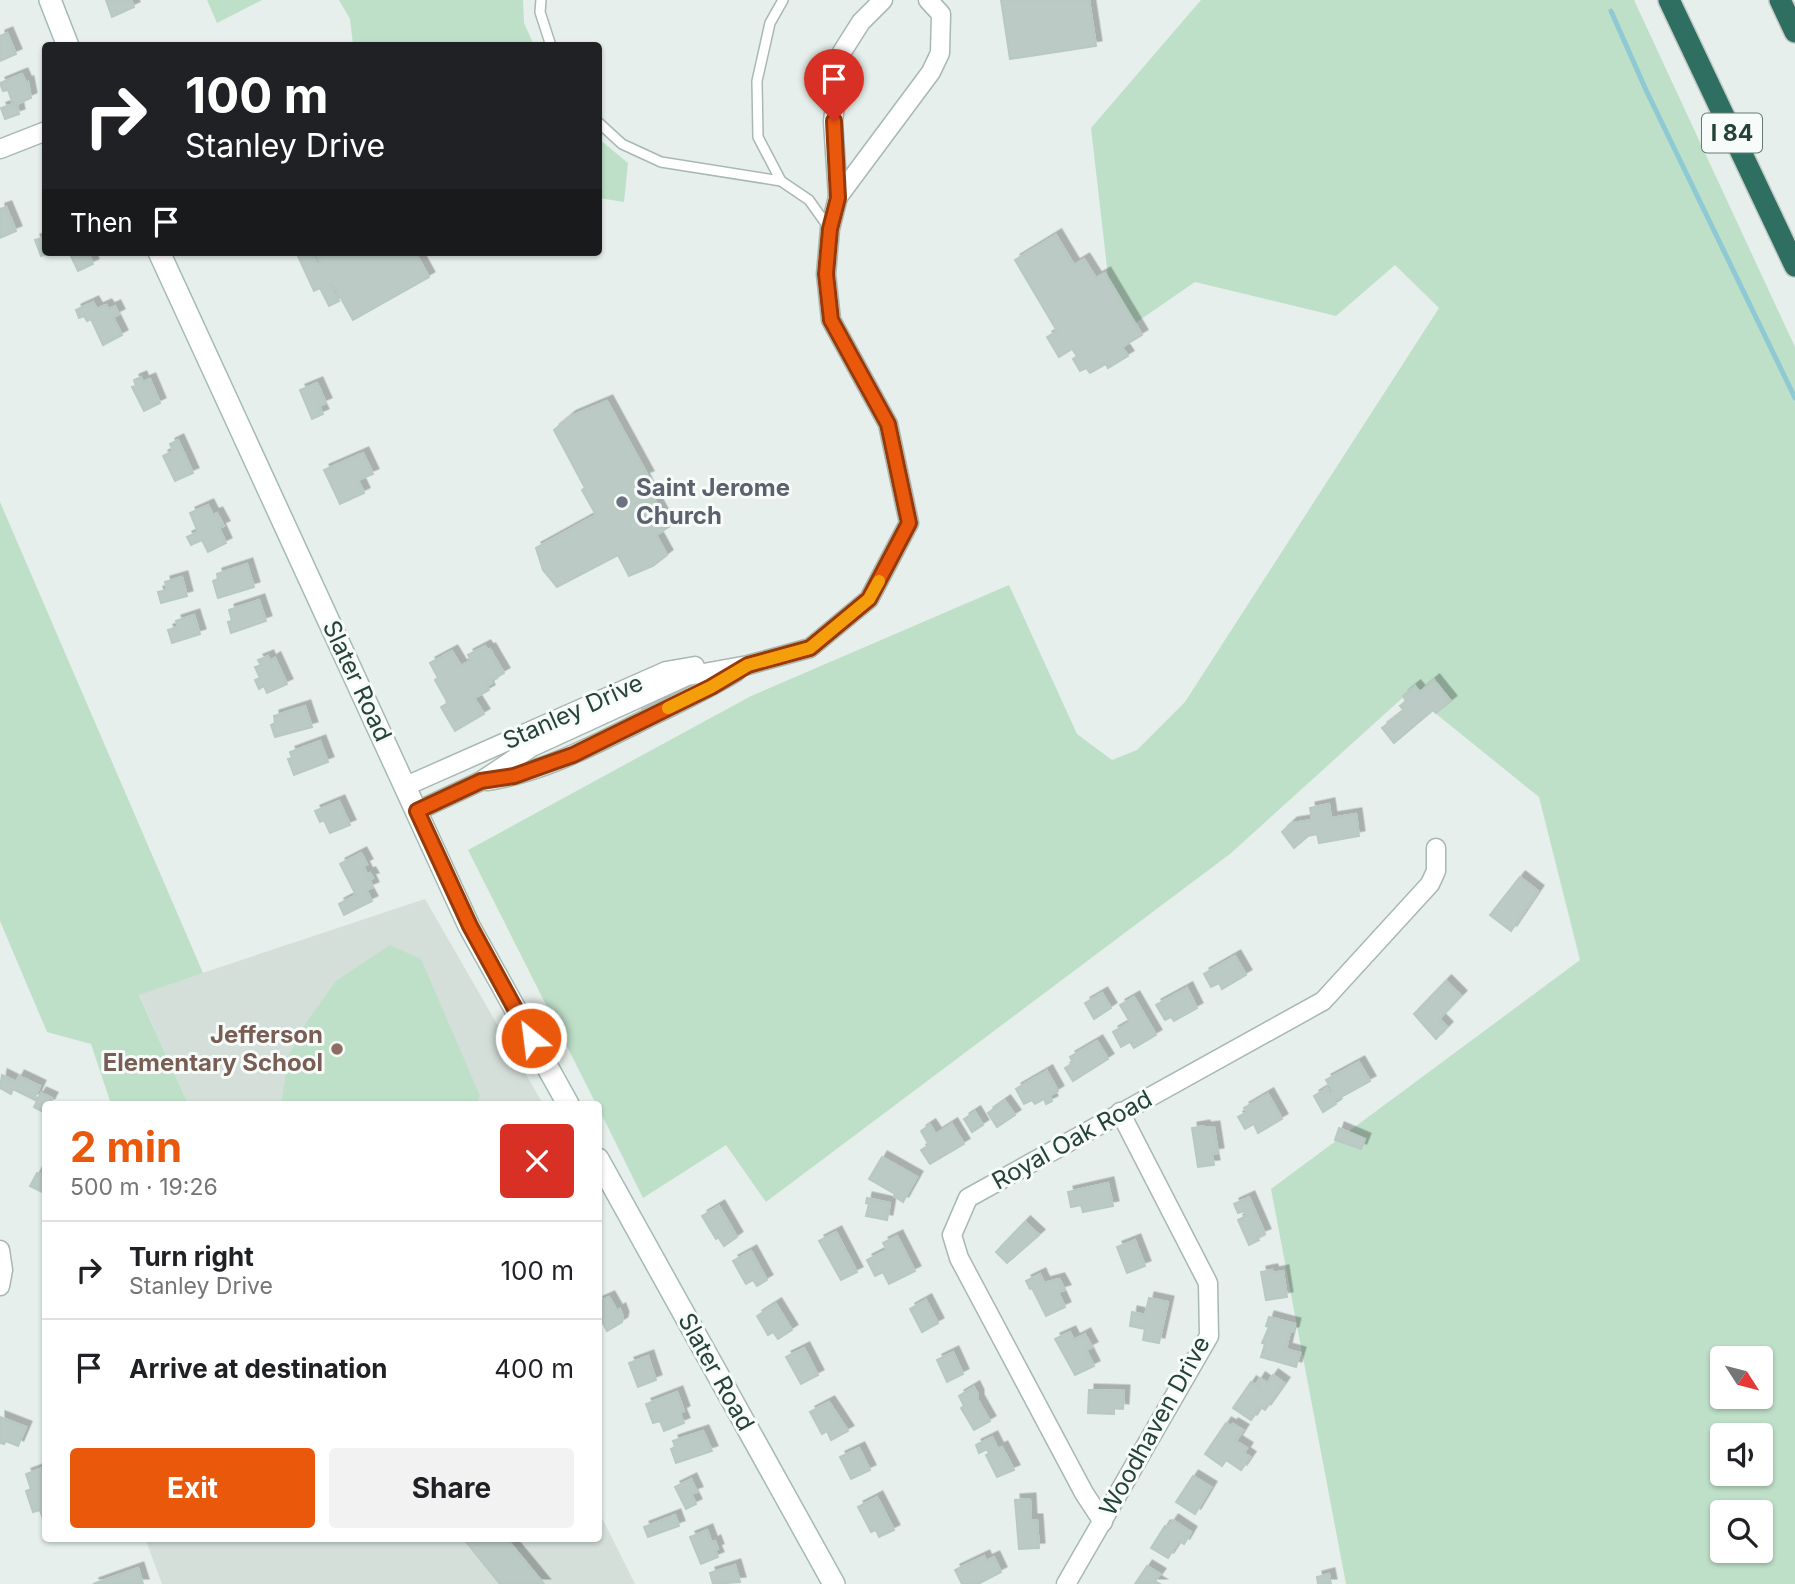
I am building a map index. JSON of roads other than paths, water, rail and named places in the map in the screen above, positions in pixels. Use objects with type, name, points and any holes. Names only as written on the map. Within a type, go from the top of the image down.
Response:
[{"type":"highway","name":"I 84","points":[[1669,0],[1795,266]]},
{"type":"highway","points":[[1780,0],[1795,33]]},
{"type":"main road","points":[[50,0],[66,42]]},
{"type":"main road","name":"Slater Road","points":[[161,256],[470,926],[566,1101]]},
{"type":"main road","name":"Slater Road","points":[[602,1166],[834,1584]]},
{"type":"street","name":"Stanley Drive","points":[[417,811],[481,781],[532,747],[687,676],[748,665],[810,648],[869,599],[909,523],[888,424],[831,320],[826,274],[830,229],[838,198],[834,121],[842,52],[861,22],[883,0]]},
{"type":"street","name":"Stanley Drive","points":[[838,198],[931,72],[940,52],[941,14],[928,0]]},
{"type":"street","points":[[0,149],[42,133]]},
{"type":"street","name":"Stanley Drive","points":[[406,786],[666,671],[708,664],[748,665]]},
{"type":"street","name":"Royal Oak Road","points":[[1103,1522],[1084,1493],[959,1258],[952,1235],[968,1198],[1323,1001],[1430,884],[1436,872],[1436,848]]},
{"type":"street","name":"Woodhaven Drive","points":[[1066,1584],[1209,1336],[1208,1283],[1120,1112]]},
{"type":"street","points":[[0,1250],[3,1270],[0,1286]]},
{"type":"lane","points":[[541,0],[540,12],[550,42]]},
{"type":"lane","points":[[781,181],[758,137],[757,81],[770,23],[783,0]]},
{"type":"lane","points":[[602,126],[622,144],[660,162],[781,181],[809,200],[830,229]]},
{"type":"waterway","points":[[1611,11],[1646,90],[1795,398]]},
{"type":"place","name":"Saint Jerome Church","points":[[622,502]]},
{"type":"place","name":"Jefferson Elementary School","points":[[337,1049]]}]
